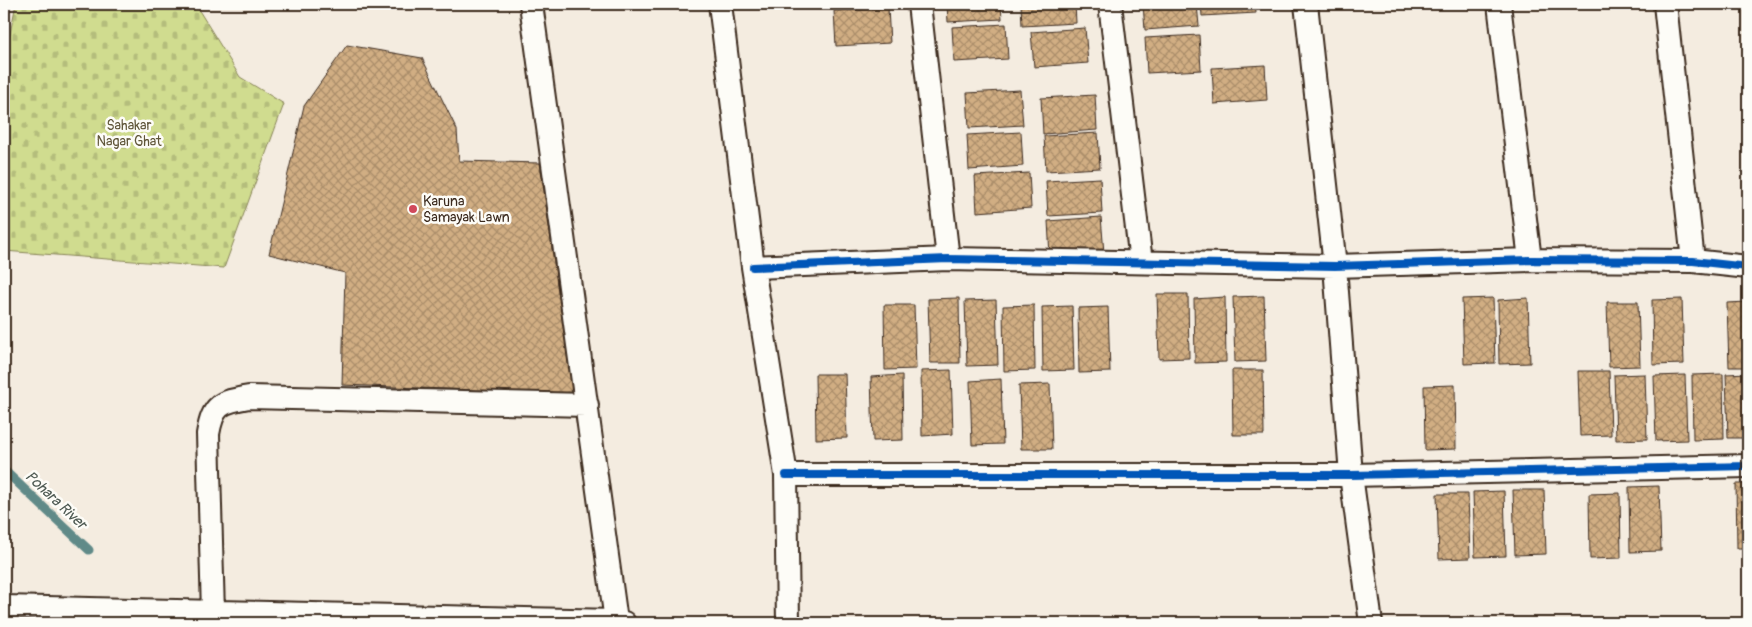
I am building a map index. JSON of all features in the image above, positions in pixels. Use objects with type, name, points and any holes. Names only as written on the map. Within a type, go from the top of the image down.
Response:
[{"type":"street","points":[[4,607],[620,622],[587,405],[531,4]]},
{"type":"street","points":[[720,4],[753,267],[786,475],[788,623]]},
{"type":"street","points":[[919,4],[948,259]]},
{"type":"street","points":[[1110,4],[1141,262]]},
{"type":"street","points":[[1306,4],[1335,266],[1352,475],[1371,623]]},
{"type":"street","points":[[1499,4],[1530,260]]},
{"type":"street","points":[[1665,4],[1693,261]]},
{"type":"street","points":[[753,267],[948,259],[1335,266],[1530,260],[1693,261],[1748,266]]},
{"type":"street","points":[[214,613],[208,434],[212,414],[225,401],[248,397],[587,405]]},
{"type":"street","points":[[786,475],[1352,475],[1748,466]]},
{"type":"green space","name":"Sahakar Nagar Ghat","points":[[16,4],[195,4],[240,77],[284,104],[224,268],[4,251],[4,63]]},
{"type":"building","points":[[947,4],[1001,4],[1002,19],[948,22]]},
{"type":"building","points":[[1021,4],[1075,4],[1076,23],[1022,26]]},
{"type":"building","points":[[1143,4],[1197,4],[1199,26],[1145,30]]},
{"type":"building","points":[[1201,4],[1255,4],[1256,13],[1202,16]]},
{"type":"building","points":[[888,8],[890,43],[836,46],[834,11]]},
{"type":"building","points":[[1006,24],[1008,59],[954,62],[952,27]]},
{"type":"building","points":[[1085,28],[1088,63],[1034,67],[1031,32]]},
{"type":"building","points":[[1199,35],[1201,70],[1147,73],[1145,38]]},
{"type":"building","name":"Karuna Samayak Lawn","points":[[347,45],[422,58],[457,130],[459,161],[540,163],[573,394],[342,385],[345,273],[269,254],[304,106]]},
{"type":"building","points":[[1265,65],[1267,100],[1214,104],[1212,68]]},
{"type":"building","points":[[1020,90],[1023,125],[969,128],[967,93]]},
{"type":"building","points":[[1095,95],[1097,130],[1043,134],[1041,98]]},
{"type":"building","points":[[1021,132],[1023,166],[969,170],[967,135]]},
{"type":"building","points":[[1098,133],[1100,168],[1046,171],[1044,136]]},
{"type":"building","points":[[1029,173],[1031,208],[977,212],[975,176]]},
{"type":"building","points":[[1100,178],[1102,213],[1048,216],[1046,181]]},
{"type":"building","points":[[1101,217],[1104,253],[1050,256],[1048,221]]},
{"type":"building","points":[[1157,294],[1188,294],[1189,358],[1159,359]]},
{"type":"building","points":[[1264,296],[1266,361],[1235,362],[1233,297]]},
{"type":"building","points":[[1225,297],[1226,362],[1195,363],[1194,299]]},
{"type":"building","points":[[959,298],[960,363],[930,363],[928,299]]},
{"type":"building","points":[[1493,298],[1495,363],[1464,364],[1462,299]]},
{"type":"building","points":[[1528,298],[1530,363],[1499,364],[1498,300]]},
{"type":"building","points":[[1682,299],[1684,364],[1653,365],[1652,300]]},
{"type":"building","points":[[996,300],[998,365],[967,366],[965,301]]},
{"type":"building","points":[[1607,302],[1638,302],[1640,366],[1609,367]]},
{"type":"building","points":[[1748,302],[1748,367],[1729,367],[1727,303]]},
{"type":"building","points":[[884,305],[914,305],[916,369],[885,370]]},
{"type":"building","points":[[1034,305],[1035,370],[1004,371],[1003,306]]},
{"type":"building","points":[[1072,306],[1074,370],[1043,371],[1042,307]]},
{"type":"building","points":[[1108,307],[1110,372],[1079,373],[1078,308]]},
{"type":"building","points":[[951,370],[953,434],[922,436],[921,371]]},
{"type":"building","points":[[1232,370],[1263,370],[1264,435],[1233,435]]},
{"type":"building","points":[[1578,371],[1609,371],[1611,435],[1580,436]]},
{"type":"building","points":[[1748,373],[1748,438],[1728,438],[1726,374]]},
{"type":"building","points":[[815,374],[845,374],[847,438],[816,439]]},
{"type":"building","points":[[1645,374],[1647,439],[1616,440],[1614,375]]},
{"type":"building","points":[[1723,374],[1724,439],[1693,440],[1692,375]]},
{"type":"building","points":[[902,375],[903,440],[873,441],[871,377]]},
{"type":"building","points":[[1685,375],[1687,440],[1656,441],[1654,376]]},
{"type":"building","points":[[1001,379],[1003,444],[972,445],[970,381]]},
{"type":"building","points":[[1050,384],[1052,449],[1021,449],[1019,385]]},
{"type":"building","points":[[1455,385],[1456,449],[1425,450],[1424,386]]},
{"type":"building","points":[[1736,484],[1748,484],[1748,548],[1737,548]]},
{"type":"building","points":[[1659,486],[1661,551],[1630,552],[1629,487]]},
{"type":"building","points":[[1513,490],[1544,490],[1546,554],[1515,555]]},
{"type":"building","points":[[1504,491],[1506,556],[1475,557],[1473,492]]},
{"type":"building","points":[[1620,493],[1621,558],[1590,559],[1589,494]]},
{"type":"building","points":[[1437,494],[1468,494],[1470,558],[1439,559]]},
{"type":"waterway","name":"Pohara River","points":[[4,470],[89,550]]},
{"type":"cycle path","points":[[753,267],[948,259],[1335,266],[1530,260],[1693,261],[1748,267]]},
{"type":"cycle path","points":[[786,475],[1351,475],[1748,466]]},
{"type":"place","name":"Karuna Samayak Lawn","points":[[413,209]]}]
